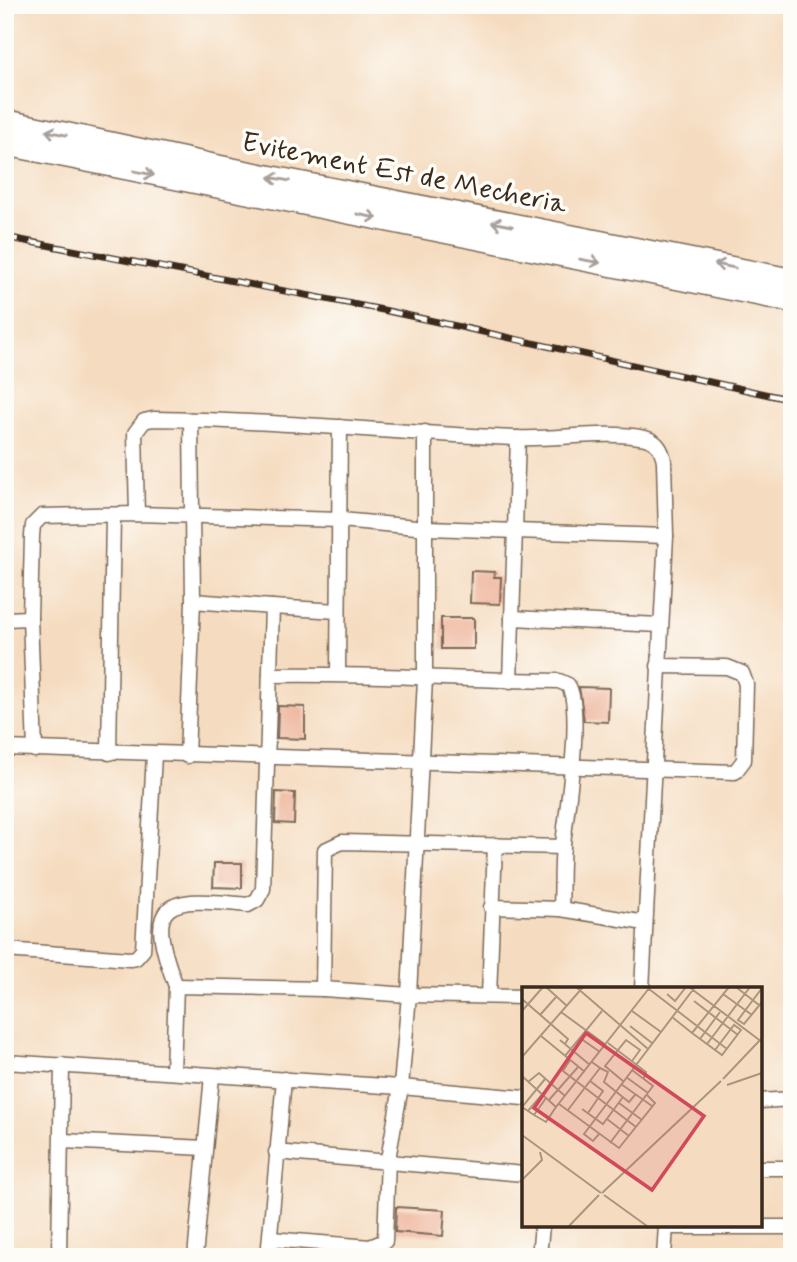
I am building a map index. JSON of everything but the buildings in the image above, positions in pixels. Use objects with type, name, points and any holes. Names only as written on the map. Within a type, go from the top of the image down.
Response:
[{"type":"highway","name":"Evitement Est de Mecheria","points":[[5,122],[792,281]]},
{"type":"highway","points":[[5,143],[792,300]]},
{"type":"street","points":[[137,514],[135,442],[138,426],[153,419],[518,438],[624,436],[649,439],[656,444],[663,452],[664,461],[666,536],[642,987]]},
{"type":"street","points":[[187,756],[193,601],[191,419]]},
{"type":"street","points":[[338,673],[341,427]]},
{"type":"street","points":[[271,1239],[370,1247],[382,1244],[386,1231],[388,1159],[401,1087],[408,995],[414,845],[421,761],[427,528],[425,432]]},
{"type":"street","points":[[510,681],[518,438]]},
{"type":"street","points":[[35,750],[30,618],[32,536],[37,520],[51,514],[341,520],[427,528],[666,536]]},
{"type":"street","points":[[109,753],[113,516]]},
{"type":"street","points":[[193,601],[338,611]]},
{"type":"street","points":[[173,1072],[176,986],[163,953],[160,919],[166,910],[185,903],[248,905],[261,895],[272,607]]},
{"type":"street","points":[[5,619],[30,618]]},
{"type":"street","points":[[512,618],[660,625]]},
{"type":"street","points":[[5,748],[187,756],[267,754],[572,768],[729,774],[735,772],[744,760],[746,684],[742,673],[727,667],[658,666]]},
{"type":"street","points":[[270,675],[338,673],[425,679],[559,681],[570,689],[572,768],[563,847],[561,909]]},
{"type":"street","points":[[5,950],[130,959],[141,954],[144,950],[155,755]]},
{"type":"street","points":[[323,989],[324,850],[342,842],[563,847]]},
{"type":"street","points":[[489,995],[495,845]]},
{"type":"street","points":[[491,907],[561,909],[645,923]]},
{"type":"street","points":[[176,986],[522,997]]},
{"type":"street","points":[[5,1062],[401,1087],[522,1098]]},
{"type":"street","points":[[59,1257],[63,1141],[62,1065]]},
{"type":"street","points":[[195,1257],[212,1076]]},
{"type":"street","points":[[268,1257],[275,1152],[284,1079]]},
{"type":"street","points":[[762,1101],[792,1099]]},
{"type":"street","points":[[63,1141],[205,1147]]},
{"type":"street","points":[[275,1152],[388,1159],[522,1174]]},
{"type":"street","points":[[762,1168],[792,1168]]},
{"type":"street","points":[[539,1257],[542,1227]]},
{"type":"street","points":[[664,1257],[666,1227]]},
{"type":"street","points":[[762,1227],[792,1227]]},
{"type":"railway","points":[[5,237],[383,310],[792,400]]}]
